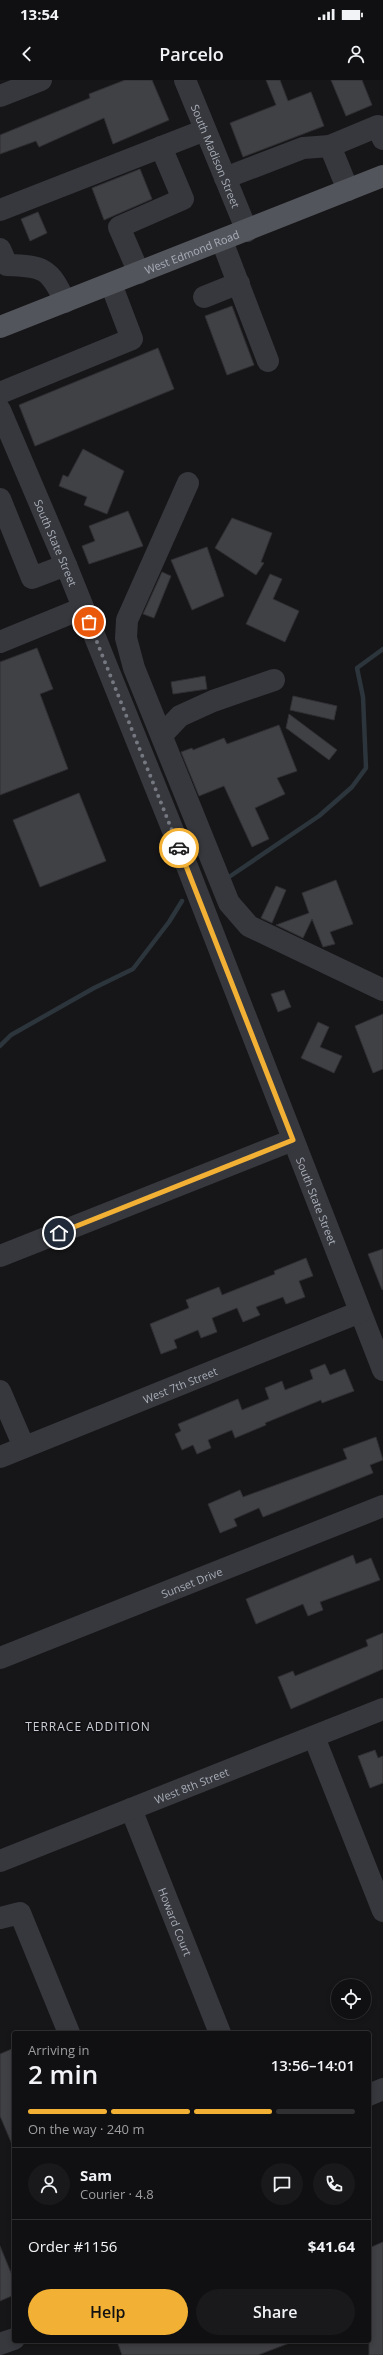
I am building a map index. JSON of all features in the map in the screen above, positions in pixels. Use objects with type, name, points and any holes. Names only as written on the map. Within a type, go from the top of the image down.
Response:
[{"type":"main road","name":"West Edmond Road","points":[[0,327],[222,241],[383,176]]},
{"type":"street","points":[[0,96],[41,80]]},
{"type":"street","name":"South Madison Street","points":[[185,80],[247,231]]},
{"type":"street","points":[[225,178],[302,148],[330,146],[378,126],[383,139]]},
{"type":"street","points":[[0,210],[206,130]]},
{"type":"street","points":[[330,146],[348,190]]},
{"type":"street","points":[[139,273],[119,227],[183,199],[161,147]]},
{"type":"street","points":[[222,241],[268,361]]},
{"type":"street","points":[[0,249],[6,265],[26,266],[43,271],[55,280],[65,302]]},
{"type":"street","points":[[204,297],[239,283]]},
{"type":"street","points":[[0,393],[132,339],[111,284]]},
{"type":"street","name":"South State Street","points":[[0,410],[8,451],[66,565],[178,843],[360,1312],[379,1345],[383,1370]]},
{"type":"street","points":[[188,483],[127,620],[126,638],[134,668],[229,903],[249,926],[383,990]]},
{"type":"street","points":[[0,499],[32,578],[66,565]]},
{"type":"street","points":[[0,642],[83,608]]},
{"type":"street","points":[[162,735],[180,716],[213,701],[274,680]]},
{"type":"street","points":[[178,843],[200,830]]},
{"type":"street","points":[[0,1256],[293,1140]]},
{"type":"street","name":"West 7th Street","points":[[0,1457],[360,1312]]},
{"type":"street","points":[[0,1391],[24,1447]]},
{"type":"street","name":"Sunset Drive","points":[[0,1658],[383,1506]]},
{"type":"street","name":"West 8th Street","points":[[0,1861],[383,1709]]},
{"type":"street","points":[[314,1737],[383,1910]]},
{"type":"street","name":"Howard Court","points":[[131,1809],[219,2031]]},
{"type":"street","points":[[0,1918],[20,1913],[68,2031]]},
{"type":"street","points":[[371,2094],[383,2089]]},
{"type":"street","points":[[0,2344],[12,2340]]},
{"type":"building","points":[[125,80],[152,80],[169,120],[113,144],[104,118],[39,147],[36,141],[0,154],[0,135],[90,98],[89,94]]},
{"type":"building","points":[[266,80],[280,80],[288,101],[311,92],[324,126],[243,157],[230,123],[276,105]]},
{"type":"building","points":[[331,80],[362,80],[372,105],[346,116]]},
{"type":"building","points":[[140,169],[152,199],[104,220],[92,188]]},
{"type":"building","points":[[38,212],[47,233],[30,241],[21,219]]},
{"type":"building","points":[[232,306],[254,365],[227,375],[205,316]]},
{"type":"building","points":[[158,348],[174,389],[35,446],[19,405]]},
{"type":"building","points":[[83,449],[124,471],[107,514],[84,505],[87,497],[59,486],[63,475],[68,477]]},
{"type":"building","points":[[128,511],[143,546],[89,564],[82,546],[95,541],[89,526]]},
{"type":"building","points":[[232,518],[272,533],[261,562],[264,563],[256,575],[215,548]]},
{"type":"building","points":[[207,547],[224,596],[192,610],[171,560]]},
{"type":"building","points":[[162,572],[171,576],[154,618],[143,614]]},
{"type":"building","points":[[270,574],[282,579],[273,599],[299,611],[285,642],[246,624]]},
{"type":"building","points":[[37,648],[53,689],[40,694],[68,769],[0,795],[0,662]]},
{"type":"building","points":[[205,676],[207,689],[173,694],[171,682]]},
{"type":"building","points":[[293,696],[337,706],[334,720],[290,710]]},
{"type":"building","points":[[289,714],[337,750],[329,760],[286,728]]},
{"type":"building","points":[[279,725],[297,771],[277,778],[285,794],[255,808],[269,839],[252,847],[224,786],[199,796],[181,752],[192,748],[193,750],[224,738],[227,744]]},
{"type":"building","points":[[79,793],[106,861],[40,887],[13,820]]},
{"type":"building","points":[[336,880],[353,924],[330,932],[335,944],[323,947],[312,919],[303,938],[276,925],[309,913],[302,893]]},
{"type":"building","points":[[276,886],[286,890],[272,923],[261,918]]},
{"type":"building","points":[[284,990],[291,1007],[278,1012],[271,994]]},
{"type":"building","points":[[383,1014],[383,1069],[373,1073],[355,1026]]},
{"type":"building","points":[[318,1022],[329,1027],[320,1047],[342,1056],[334,1073],[301,1058]]},
{"type":"building","points":[[383,1249],[383,1289],[382,1290],[368,1254]]},
{"type":"building","points":[[306,1258],[313,1276],[299,1281],[305,1297],[286,1304],[283,1297],[256,1307],[260,1315],[243,1322],[237,1308],[212,1318],[217,1332],[201,1338],[198,1330],[174,1340],[177,1348],[161,1354],[150,1324],[189,1308],[186,1300],[219,1287],[222,1295],[275,1274],[274,1271]]},
{"type":"building","points":[[325,1364],[330,1375],[345,1369],[354,1391],[322,1403],[321,1400],[265,1423],[266,1425],[235,1438],[232,1430],[208,1440],[211,1448],[197,1454],[193,1445],[182,1450],[175,1434],[181,1431],[178,1424],[238,1399],[242,1410],[269,1399],[265,1388],[282,1381],[285,1390],[313,1379],[310,1370]]},
{"type":"building","points":[[376,1437],[383,1460],[370,1465],[373,1473],[263,1517],[259,1508],[234,1519],[237,1526],[220,1533],[208,1504],[240,1490],[243,1497],[347,1459],[343,1449]]},
{"type":"building","points":[[353,1555],[356,1564],[371,1558],[380,1580],[320,1602],[323,1610],[308,1616],[303,1604],[256,1624],[246,1599]]},
{"type":"building","points":[[383,1633],[383,1669],[291,1709],[278,1677],[293,1671],[295,1676],[368,1646],[366,1640]]},
{"type":"building","points":[[375,1750],[378,1758],[383,1756],[383,1783],[370,1788],[358,1756]]},
{"type":"building","points":[[12,2049],[12,2144],[0,2116],[0,2054]]},
{"type":"building","points":[[383,2242],[383,2355],[369,2355],[369,2343],[371,2343],[371,2247]]},
{"type":"building","points":[[0,2246],[12,2275],[12,2296],[0,2301]]},
{"type":"building","points":[[118,2343],[289,2343],[258,2355],[122,2355]]},
{"type":"waterway","points":[[229,877],[319,816],[352,787],[366,768],[363,697],[357,668],[383,649]]},
{"type":"waterway","points":[[0,1046],[11,1035],[94,988],[133,969],[169,922],[182,901]]},
{"type":"way so far","points":[[89,622],[179,848]]},
{"type":"district","name":"TERRACE ADDITION","points":[[88,1726]]},
{"type":"route","points":[[59,1233],[293,1140],[179,848]]}]
